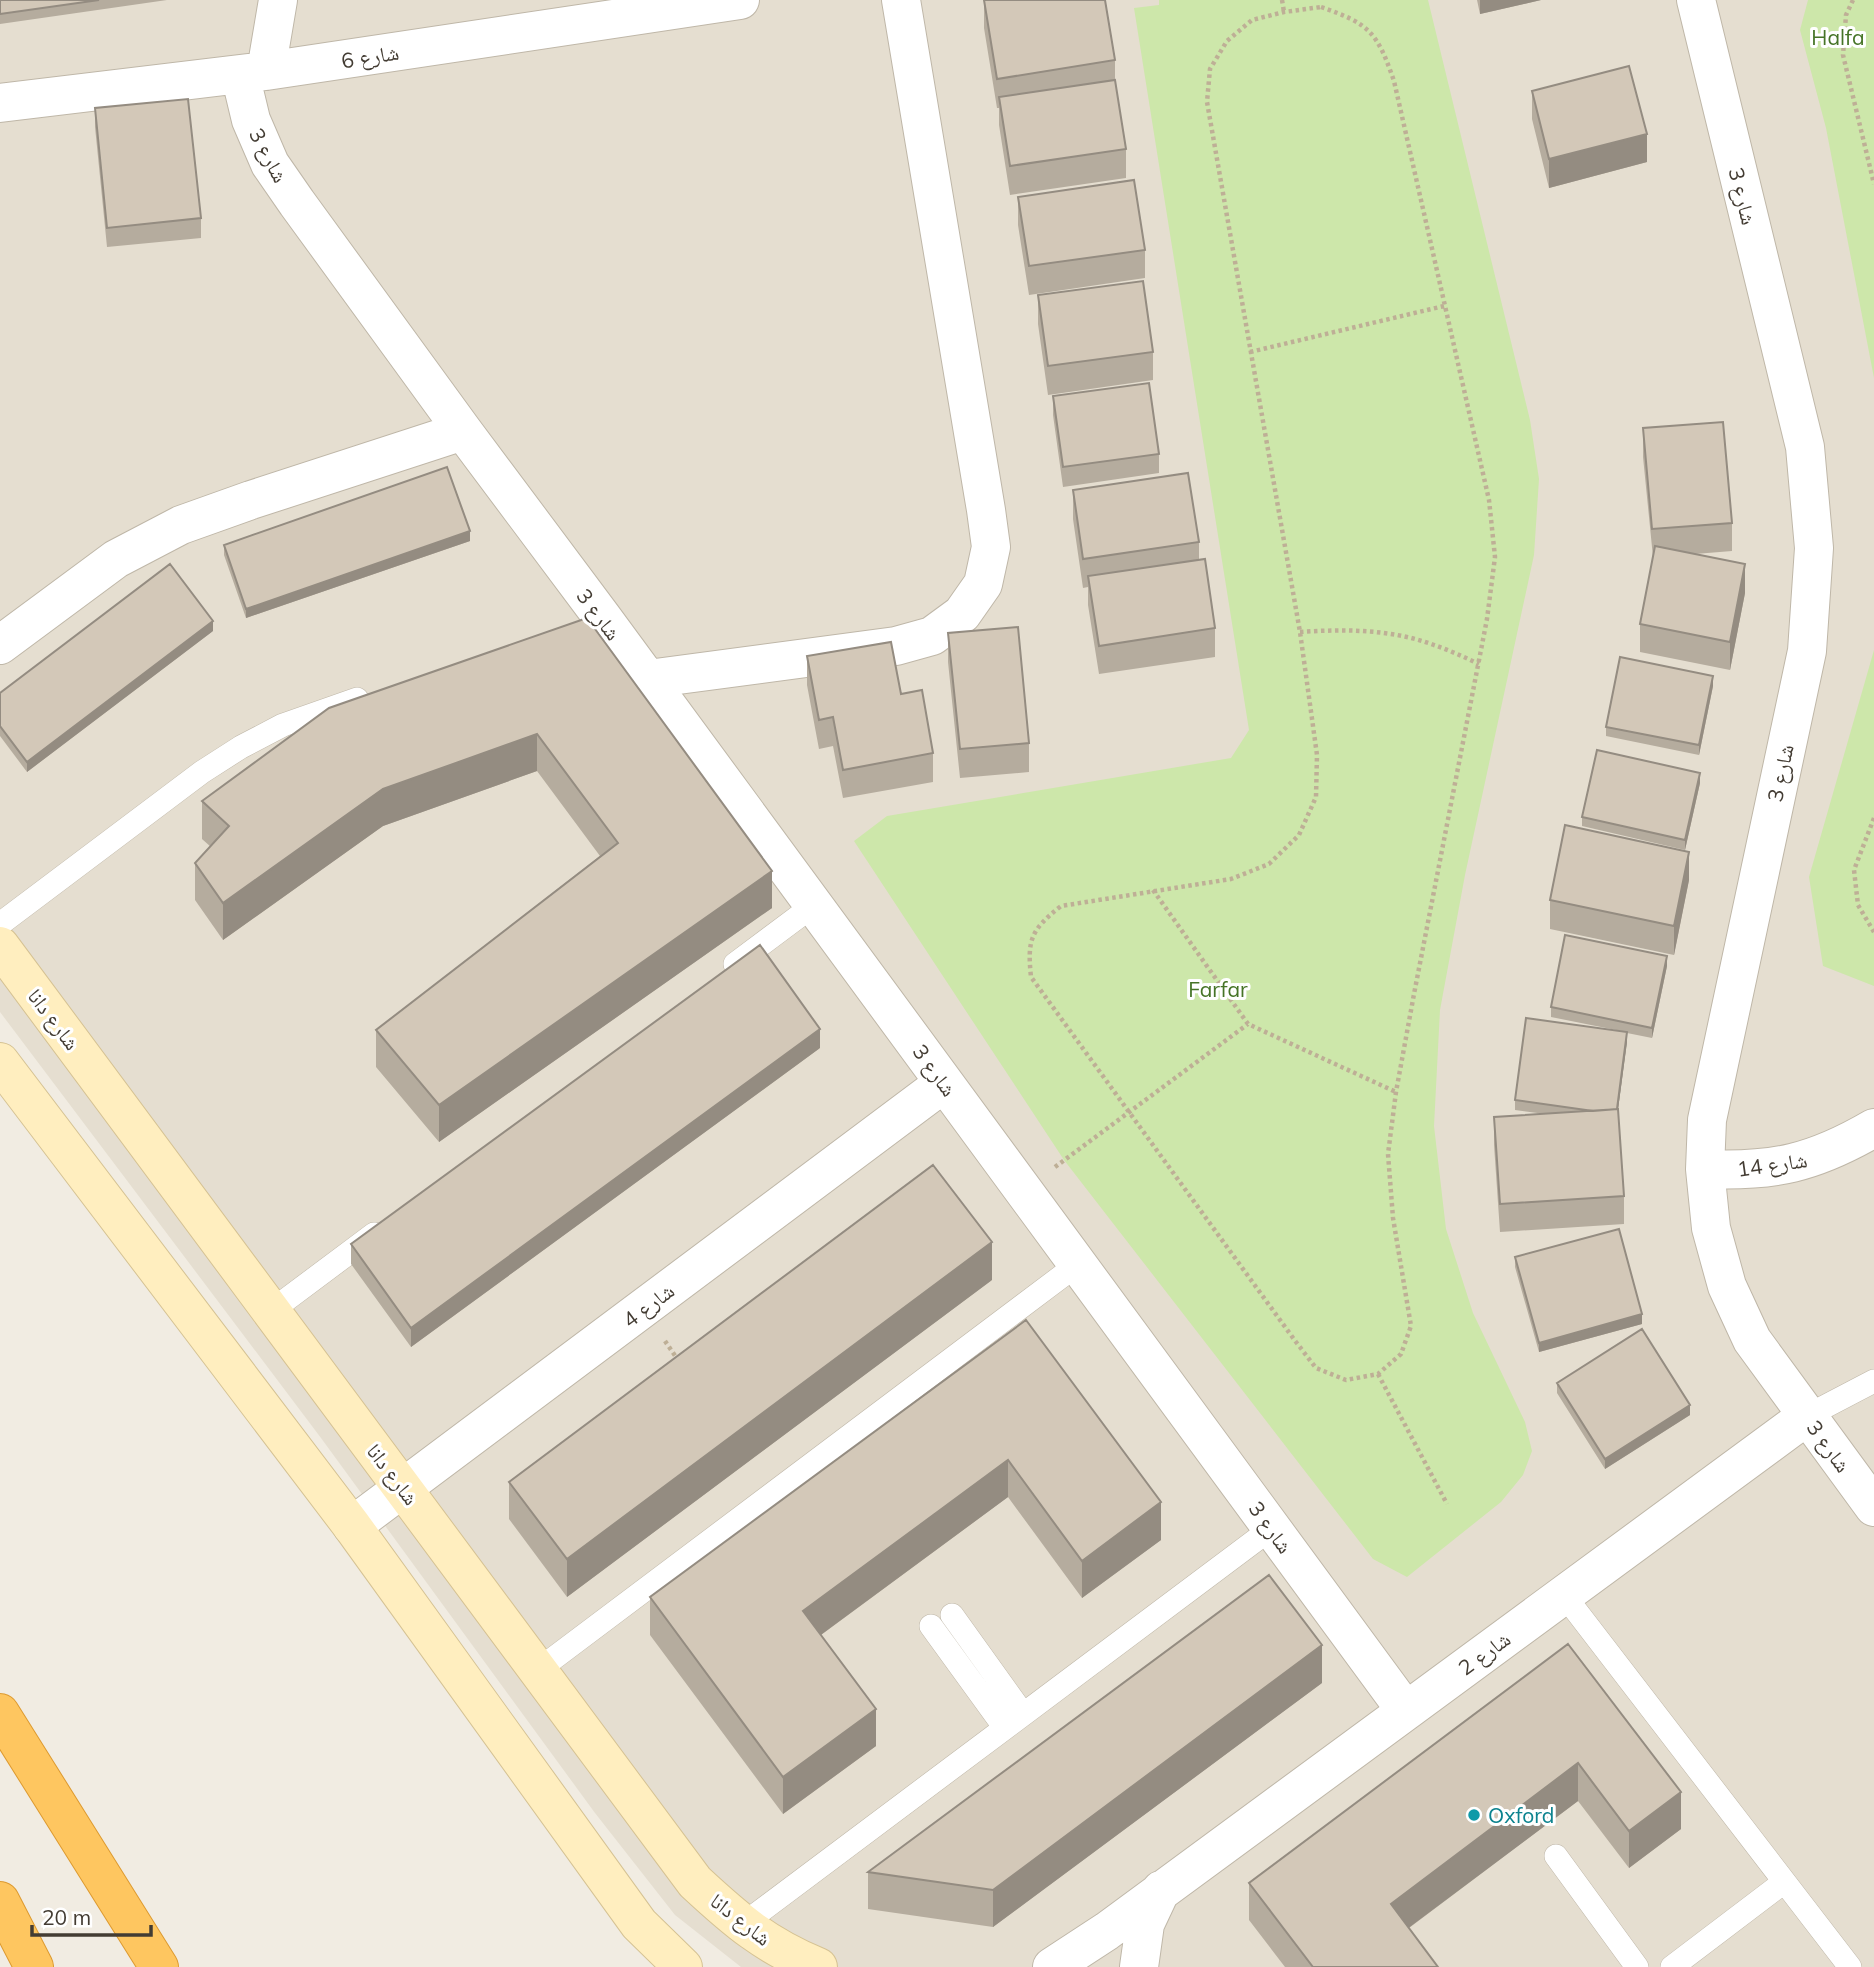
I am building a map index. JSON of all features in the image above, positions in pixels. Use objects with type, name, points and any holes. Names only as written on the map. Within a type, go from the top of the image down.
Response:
[{"type":"highway","points":[[0,1713],[159,1967]]},
{"type":"highway","points":[[0,1901],[33,1967]]},
{"type":"street","points":[[253,73],[278,0]]},
{"type":"street","name":"شارع 6","points":[[0,103],[253,73],[740,0]]},
{"type":"street","points":[[648,679],[896,646],[932,636],[962,614],[982,583],[991,547],[986,510],[901,0]]},
{"type":"street","name":"شارع 3","points":[[1696,0],[1805,447],[1814,548],[1807,651],[1707,1120],[1705,1169],[1711,1228],[1727,1286],[1752,1340],[1874,1507]]},
{"type":"street","name":"شارع 3","points":[[253,73],[251,120],[270,164],[463,431],[589,621],[648,679],[1406,1711]]},
{"type":"street","points":[[0,645],[116,559],[181,525],[264,495],[463,431]]},
{"type":"street","name":"شارع دانا","points":[[0,946],[695,1882],[742,1925],[787,1954],[818,1967]]},
{"type":"street","points":[[0,1062],[352,1526],[639,1924],[683,1967]]},
{"type":"street","name":"شارع 4","points":[[352,1526],[944,1083]]},
{"type":"street","name":"شارع 14","points":[[1705,1169],[1743,1171],[1781,1167],[1818,1157],[1874,1128]]},
{"type":"street","name":"شارع 2","points":[[1052,1967],[1107,1931],[1807,1416]]},
{"type":"street","name":"شارع 2","points":[[1139,1967],[1145,1924],[1161,1890]]},
{"type":"lane","points":[[0,924],[202,772],[242,747],[283,725],[380,691]]},
{"type":"lane","points":[[714,979],[814,905]]},
{"type":"lane","points":[[271,1311],[393,1220]]},
{"type":"lane","points":[[538,1670],[1078,1264]]},
{"type":"lane","points":[[1807,1416],[1874,1381]]},
{"type":"lane","points":[[742,1925],[1272,1528]]},
{"type":"lane","points":[[1564,1595],[1847,1966]]},
{"type":"lane","points":[[952,1615],[1014,1721]]},
{"type":"lane","points":[[931,1626],[1014,1721]]},
{"type":"lane","points":[[1556,1856],[1637,1967]]},
{"type":"lane","points":[[1672,1967],[1784,1882]]},
{"type":"path","points":[[1282,0],[1284,12]]},
{"type":"path","points":[[1853,0],[1846,15],[1843,55],[1874,184]]},
{"type":"path","points":[[1321,8],[1356,20],[1382,46],[1394,80],[1489,499],[1494,557],[1479,664],[1396,1092],[1388,1154],[1393,1218],[1411,1326],[1401,1354],[1378,1374],[1346,1380],[1316,1368],[1031,977],[1028,949],[1039,923],[1061,906],[1231,879],[1269,864],[1299,835],[1316,797],[1317,755],[1300,632],[1207,102],[1210,69],[1227,41],[1252,20],[1284,12],[1321,8]]},
{"type":"path","points":[[1250,352],[1444,306]]},
{"type":"path","points":[[1300,632],[1368,631],[1399,635],[1433,644],[1479,664]]},
{"type":"path","points":[[1874,818],[1854,870],[1858,905],[1874,932]]},
{"type":"path","points":[[1153,890],[1248,1024],[1396,1092]]},
{"type":"path","points":[[1023,1190],[1248,1024]]},
{"type":"path","points":[[642,1310],[679,1361]]},
{"type":"path","points":[[1378,1374],[1447,1504]]},
{"type":"shaded area","points":[[0,0],[1874,0],[1874,1967],[741,1967],[675,1915],[595,1813],[321,1438],[0,1012]]},
{"type":"green space","name":"Farfar","points":[[1159,0],[1428,0],[1530,420],[1539,479],[1534,555],[1465,875],[1440,1010],[1434,1126],[1446,1229],[1473,1313],[1525,1422],[1532,1451],[1523,1475],[1501,1502],[1407,1577],[1373,1559],[1064,1160],[854,841],[887,816],[1231,758],[1249,730],[1134,8],[1159,5]]},
{"type":"green space","name":"Halfa","points":[[1808,0],[1874,0],[1874,378],[1826,128],[1800,30]]},
{"type":"green space","points":[[1874,650],[1874,986],[1823,966],[1809,877]]},
{"type":"building","points":[[0,0],[99,0],[0,14]]},
{"type":"building","points":[[984,0],[1105,0],[1115,60],[997,79]]},
{"type":"building","points":[[1629,66],[1647,134],[1549,159],[1532,91]]},
{"type":"building","points":[[1115,80],[1126,149],[1010,166],[999,97]]},
{"type":"building","points":[[188,99],[201,218],[107,228],[95,108]]},
{"type":"building","points":[[1134,180],[1145,250],[1029,266],[1018,197]]},
{"type":"building","points":[[1143,281],[1153,352],[1048,366],[1038,295]]},
{"type":"building","points":[[1149,383],[1159,454],[1063,467],[1053,396]]},
{"type":"building","points":[[1723,422],[1732,523],[1652,529],[1643,428]]},
{"type":"building","points":[[447,467],[470,531],[246,609],[224,545]]},
{"type":"building","points":[[1188,473],[1199,542],[1083,559],[1073,490]]},
{"type":"building","points":[[1655,546],[1745,564],[1730,642],[1640,624]]},
{"type":"building","points":[[1205,559],[1215,628],[1099,646],[1088,576]]},
{"type":"building","points":[[170,564],[213,621],[27,762],[0,726],[0,693]]},
{"type":"building","points":[[587,618],[772,871],[439,1105],[376,1030],[618,843],[537,734],[383,789],[223,903],[195,863],[229,826],[202,801],[329,708]]},
{"type":"building","points":[[1018,627],[1029,743],[960,749],[948,633]]},
{"type":"building","points":[[891,642],[901,694],[922,690],[933,753],[843,770],[833,717],[819,720],[807,656]]},
{"type":"building","points":[[1620,657],[1713,676],[1699,745],[1606,727]]},
{"type":"building","points":[[1597,750],[1700,773],[1685,840],[1582,817]]},
{"type":"building","points":[[1565,825],[1689,852],[1674,926],[1550,900]]},
{"type":"building","points":[[1565,935],[1667,956],[1652,1028],[1551,1007]]},
{"type":"building","points":[[760,945],[820,1029],[411,1328],[351,1244]]},
{"type":"building","points":[[1526,1018],[1627,1032],[1617,1109],[1593,1111],[1515,1100]]},
{"type":"building","points":[[1618,1109],[1624,1196],[1500,1204],[1494,1117]]},
{"type":"building","points":[[933,1165],[992,1242],[567,1559],[509,1482]]},
{"type":"building","points":[[1619,1229],[1642,1314],[1539,1343],[1515,1257]]},
{"type":"building","points":[[1026,1320],[1161,1502],[1082,1561],[1008,1460],[803,1611],[876,1709],[783,1777],[650,1597]]},
{"type":"building","points":[[1642,1329],[1690,1405],[1605,1459],[1557,1383]]},
{"type":"building","points":[[1269,1575],[1322,1645],[993,1890],[868,1872]]},
{"type":"building","name":"Oxford","points":[[1568,1644],[1681,1792],[1629,1831],[1578,1763],[1391,1904],[1438,1967],[1313,1967],[1249,1883]]},
{"type":"place","name":"Oxford","points":[[1474,1815]]}]
